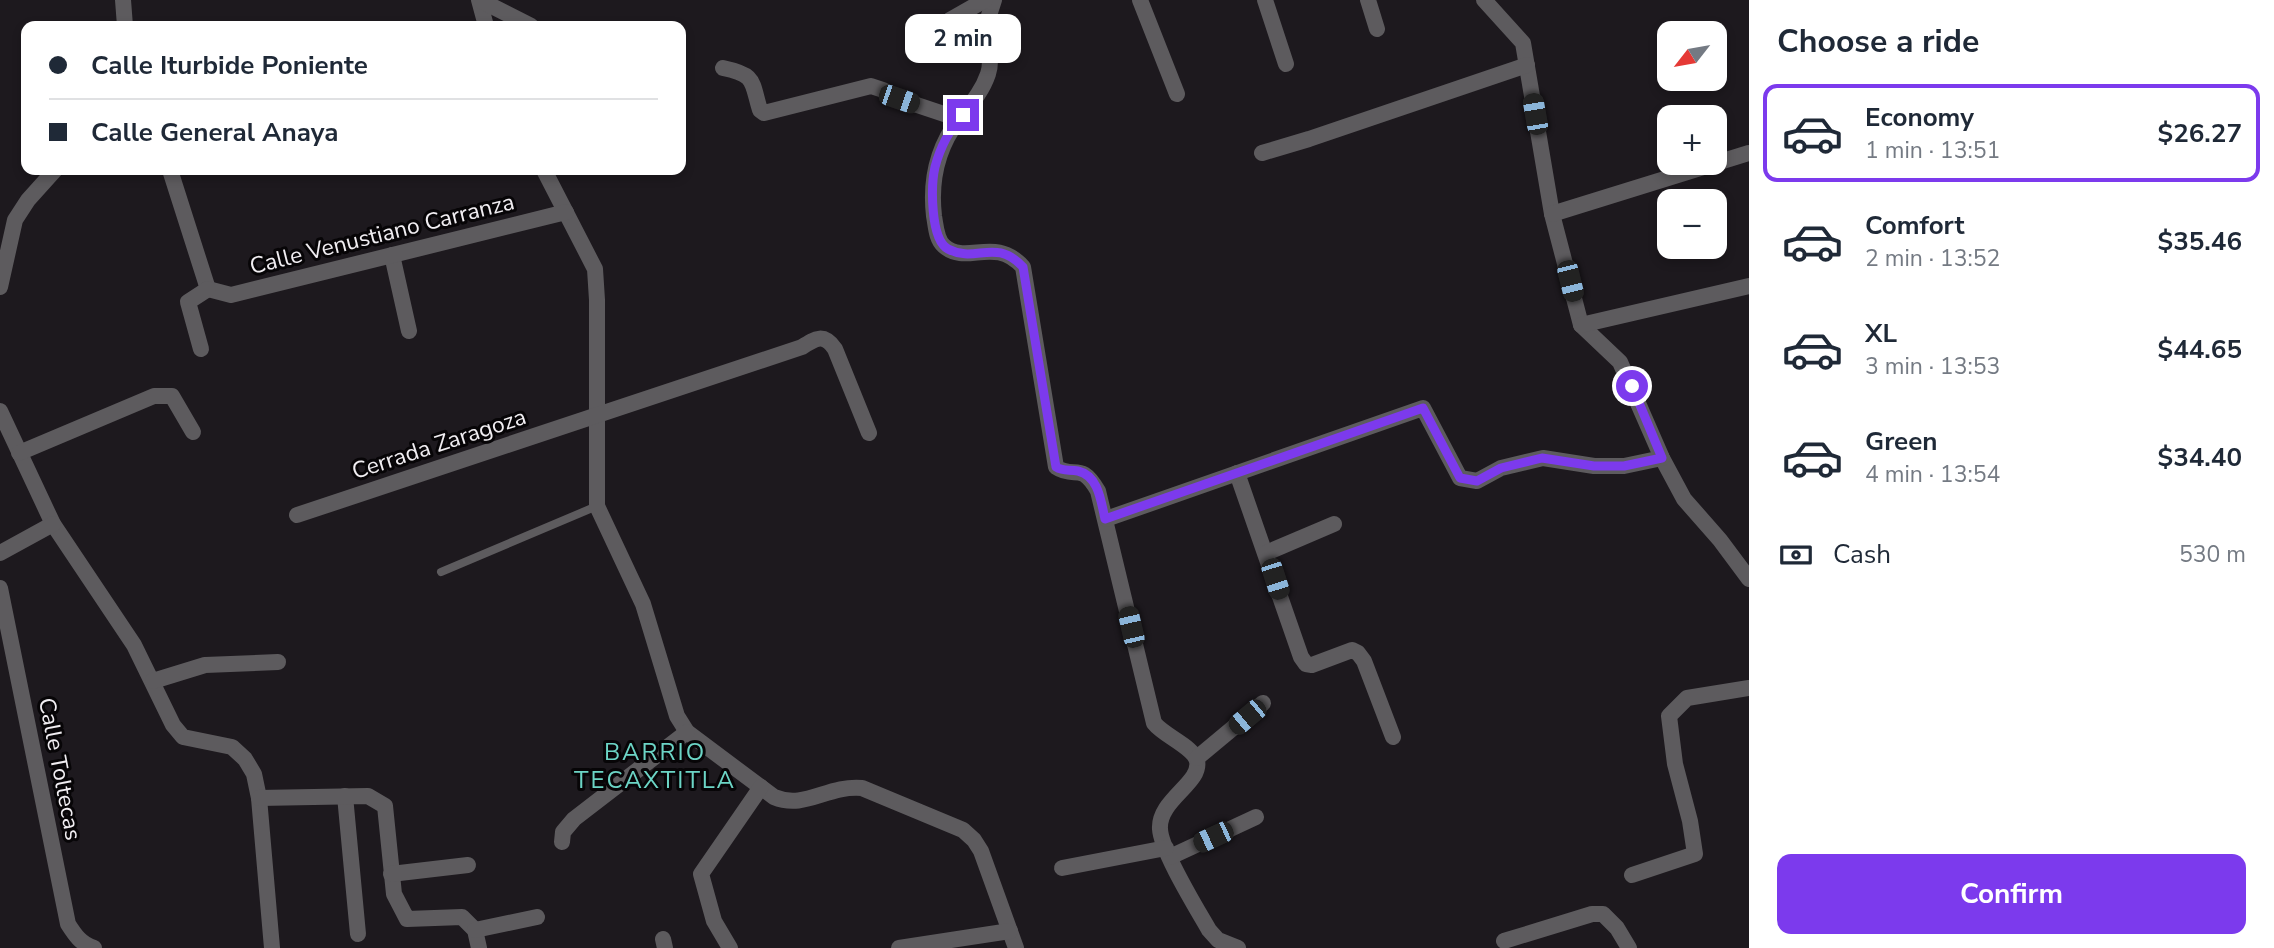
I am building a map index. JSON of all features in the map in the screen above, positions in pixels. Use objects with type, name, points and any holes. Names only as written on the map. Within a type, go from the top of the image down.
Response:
[{"type":"street","points":[[123,0],[125,21]]},
{"type":"street","points":[[480,0],[485,21]]},
{"type":"street","points":[[480,0],[521,21]]},
{"type":"street","points":[[916,47],[950,20],[985,0]]},
{"type":"street","points":[[994,0],[986,30],[990,59],[988,73],[980,91],[947,138],[935,168],[932,200],[939,241],[946,248],[959,253],[1003,251],[1014,257],[1023,267],[1056,467],[1062,471],[1077,471],[1090,476],[1098,491],[1154,723],[1161,732],[1189,749],[1197,758],[1198,767],[1192,778],[1166,806],[1160,831],[1168,853],[1209,930],[1218,940],[1238,948]]},
{"type":"street","points":[[1140,0],[1177,94]]},
{"type":"street","points":[[1265,0],[1286,64]]},
{"type":"street","points":[[1368,0],[1377,29]]},
{"type":"street","points":[[1483,0],[1523,43],[1552,214],[1581,325],[1620,362],[1662,458],[1684,499],[1749,579]]},
{"type":"street","points":[[1262,153],[1527,65]]},
{"type":"street","points":[[723,68],[748,75],[760,110],[764,113],[871,86],[899,99],[959,119]]},
{"type":"street","points":[[1552,214],[1749,153]]},
{"type":"street","points":[[0,287],[8,220],[51,175]]},
{"type":"street","points":[[172,175],[208,289],[188,302],[201,349]]},
{"type":"street","points":[[547,175],[595,269],[597,506],[643,604],[677,716],[687,732],[774,797],[787,802],[802,801],[826,791],[846,787],[862,788],[962,830],[981,851],[1016,948]]},
{"type":"street","name":"Calle Venustiano Carranza","points":[[208,289],[231,295],[566,212]]},
{"type":"street","points":[[392,255],[409,331]]},
{"type":"street","points":[[1581,325],[1749,286]]},
{"type":"street","name":"Cerrada Zaragoza","points":[[297,515],[802,347],[815,338],[822,337],[830,341],[835,349],[869,433]]},
{"type":"street","points":[[19,453],[154,396],[172,396],[192,432]]},
{"type":"street","points":[[1105,519],[1423,408],[1460,478],[1477,481],[1501,468],[1542,458],[1594,466],[1624,466],[1662,458]]},
{"type":"street","points":[[0,411],[53,524],[135,645],[173,724],[183,737],[232,747],[245,759],[254,774],[259,799],[272,948]]},
{"type":"street","points":[[1237,473],[1301,657],[1306,664],[1312,665],[1352,650],[1358,653],[1364,661],[1393,737]]},
{"type":"street","points":[[0,553],[53,524]]},
{"type":"street","points":[[1266,552],[1334,524]]},
{"type":"street","name":"Calle Toltecas","points":[[0,588],[68,924],[75,936],[86,946],[94,948]]},
{"type":"street","points":[[153,681],[205,664],[278,662]]},
{"type":"street","points":[[1632,875],[1695,854],[1690,821],[1675,764],[1669,716],[1687,698],[1749,688]]},
{"type":"street","points":[[1197,758],[1263,703]]},
{"type":"street","points":[[562,842],[563,832],[574,819],[687,732]]},
{"type":"street","points":[[730,948],[714,921],[701,874],[761,787]]},
{"type":"street","points":[[345,796],[358,934]]},
{"type":"street","points":[[259,799],[368,796],[385,806],[394,894],[407,919],[462,917],[475,930],[478,948]]},
{"type":"street","points":[[1062,868],[1168,853],[1256,817]]},
{"type":"street","points":[[391,874],[468,865]]},
{"type":"street","points":[[1504,941],[1592,914],[1603,914],[1617,928],[1629,948]]},
{"type":"street","points":[[475,930],[537,917]]},
{"type":"street","points":[[899,948],[1010,930]]},
{"type":"lane","points":[[441,572],[597,506]]},
{"type":"district","name":"BARRIO TECAXTITLA","points":[[655,766]]},
{"type":"route","points":[[963,115],[947,138],[935,168],[932,200],[939,241],[946,248],[959,253],[1003,251],[1014,257],[1023,267],[1056,467],[1062,471],[1077,471],[1090,476],[1098,491],[1105,519],[1423,408],[1460,478],[1477,481],[1501,468],[1542,458],[1594,466],[1624,466],[1662,458],[1632,386]]}]
